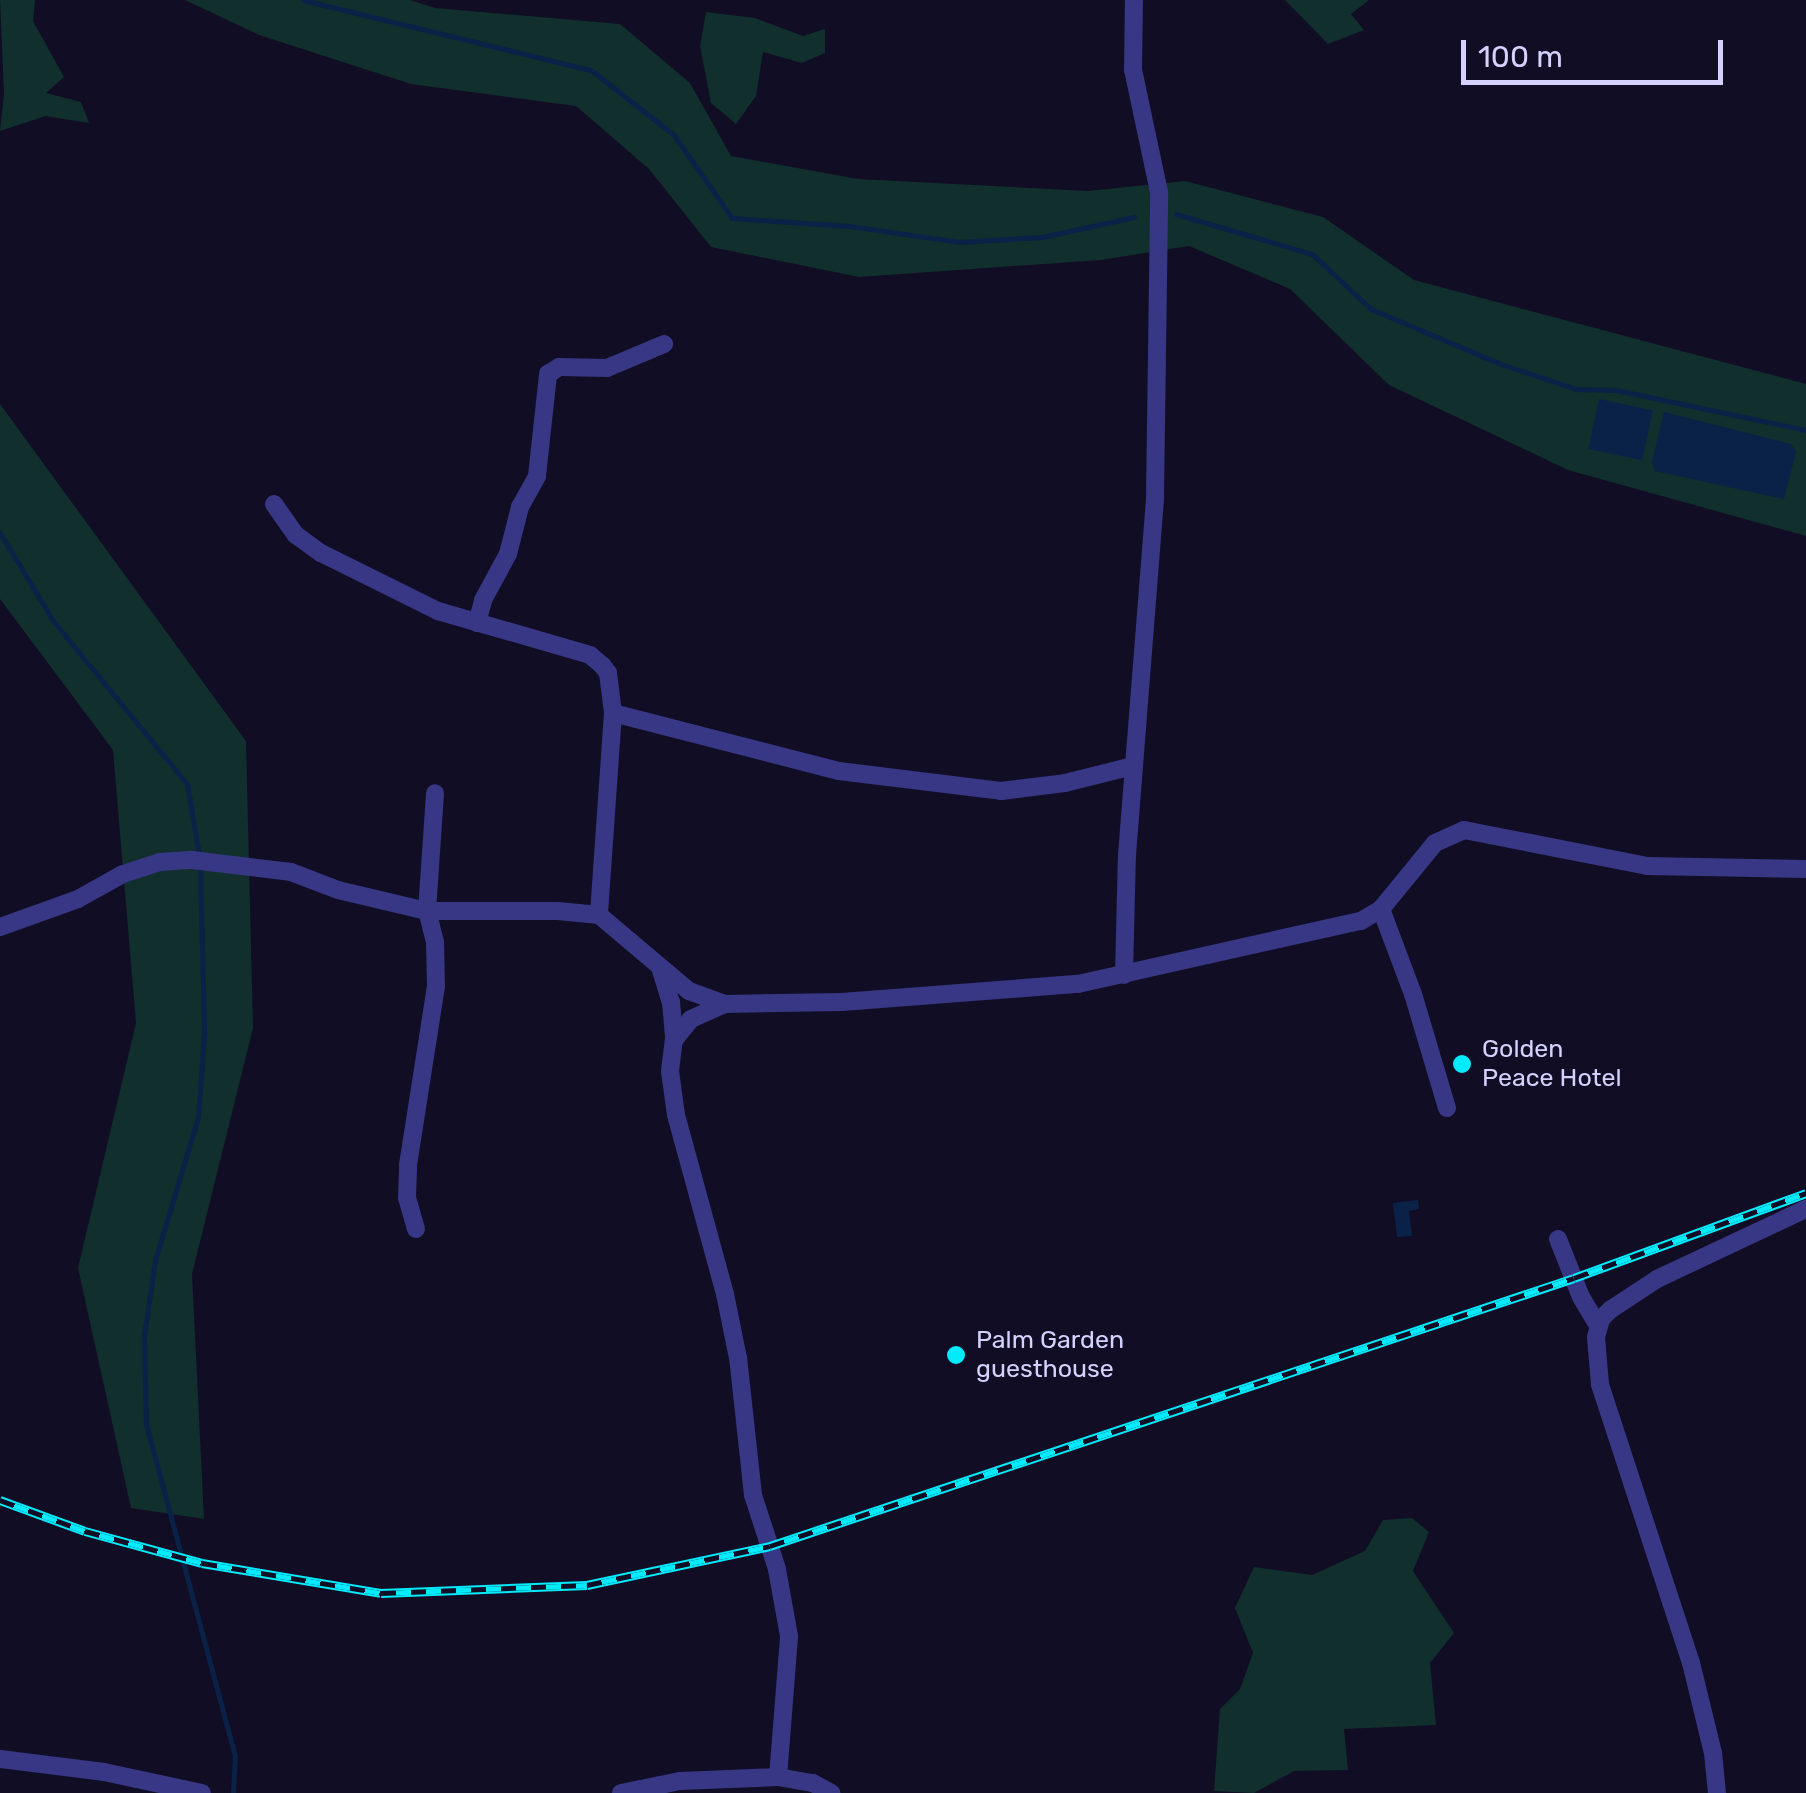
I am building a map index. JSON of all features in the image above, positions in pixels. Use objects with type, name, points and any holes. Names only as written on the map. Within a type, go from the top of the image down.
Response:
[{"type":"street","points":[[1124,974],[1133,766],[1154,496],[1160,192],[1133,70],[1134,0]]},
{"type":"street","points":[[477,623],[483,600],[508,554],[520,507],[537,476],[548,374],[559,367],[607,368],[664,344]]},
{"type":"street","points":[[274,504],[296,535],[321,553],[438,610],[590,655],[608,673],[613,713],[599,916]]},
{"type":"street","points":[[613,713],[839,771],[1001,791],[1065,783],[1133,766]]},
{"type":"street","points":[[416,1230],[407,1198],[408,1166],[436,986],[436,942],[427,911],[436,793]]},
{"type":"street","points":[[0,927],[78,898],[124,874],[160,862],[192,860],[291,872],[338,890],[427,911],[558,911],[599,916],[689,992],[725,1004],[943,995],[1078,984],[1362,921],[1381,909],[1435,843],[1464,830],[1647,866],[1806,869]]},
{"type":"street","points":[[1381,909],[1414,994],[1448,1108]]},
{"type":"street","points":[[660,967],[671,1002],[674,1040],[670,1071],[676,1115],[725,1294],[738,1358],[754,1495],[785,1602],[789,1636],[778,1776]]},
{"type":"street","points":[[674,1040],[690,1019],[725,1004]]},
{"type":"street","points":[[1717,1793],[1713,1753],[1692,1663],[1600,1384],[1595,1357],[1598,1325],[1610,1310],[1658,1279],[1806,1210]]},
{"type":"street","points":[[1558,1239],[1581,1297],[1598,1325]]},
{"type":"street","points":[[0,1759],[104,1772],[202,1793]]},
{"type":"street","points":[[621,1793],[680,1780],[778,1776],[813,1782],[831,1793]]},
{"type":"green space","points":[[0,0],[35,0],[33,21],[64,77],[46,93],[81,102],[89,123],[46,116],[0,131],[4,94]]},
{"type":"green space","points":[[185,0],[410,0],[435,8],[620,24],[690,83],[731,156],[858,179],[1088,191],[1185,181],[1323,217],[1414,280],[1806,384],[1806,536],[1568,470],[1389,385],[1290,289],[1189,246],[1101,260],[859,277],[711,247],[649,169],[576,106],[411,84],[259,35]]},
{"type":"green space","points":[[1285,0],[1369,0],[1351,14],[1364,30],[1328,44]]},
{"type":"green space","points":[[706,12],[755,18],[803,36],[825,29],[825,53],[802,63],[763,52],[756,96],[736,124],[711,103],[700,46]]},
{"type":"green space","points":[[0,404],[246,741],[253,1028],[192,1274],[204,1519],[131,1508],[78,1268],[136,1023],[113,750],[0,599]]},
{"type":"green space","points":[[1412,1518],[1429,1532],[1413,1571],[1454,1633],[1430,1663],[1436,1725],[1344,1729],[1348,1770],[1294,1771],[1254,1793],[1214,1791],[1220,1709],[1240,1689],[1253,1653],[1235,1608],[1254,1567],[1312,1575],[1365,1551],[1383,1520]]},
{"type":"water","points":[[1599,399],[1653,410],[1642,460],[1588,449]]},
{"type":"water","points":[[1664,412],[1791,444],[1796,452],[1784,499],[1655,471],[1652,462]]},
{"type":"water","points":[[1418,1200],[1419,1209],[1409,1211],[1412,1236],[1397,1237],[1393,1203]]},
{"type":"waterway","points":[[303,0],[591,70],[674,135],[732,218],[849,226],[960,242],[1042,237],[1134,217]]},
{"type":"waterway","points":[[1176,214],[1312,254],[1371,309],[1498,363],[1576,389],[1616,390],[1806,430]]},
{"type":"waterway","points":[[0,533],[54,622],[187,784],[199,855]]},
{"type":"waterway","points":[[200,866],[204,1034],[198,1117],[155,1260],[144,1336],[146,1424],[235,1755],[233,1793]]},
{"type":"railway","points":[[0,1500],[85,1531],[202,1563],[381,1593],[587,1585],[770,1546],[1574,1278],[1806,1193]]},
{"type":"place","name":"Golden Peace Hotel","points":[[1462,1064]]},
{"type":"place","name":"Palm Garden guesthouse","points":[[956,1355]]}]
